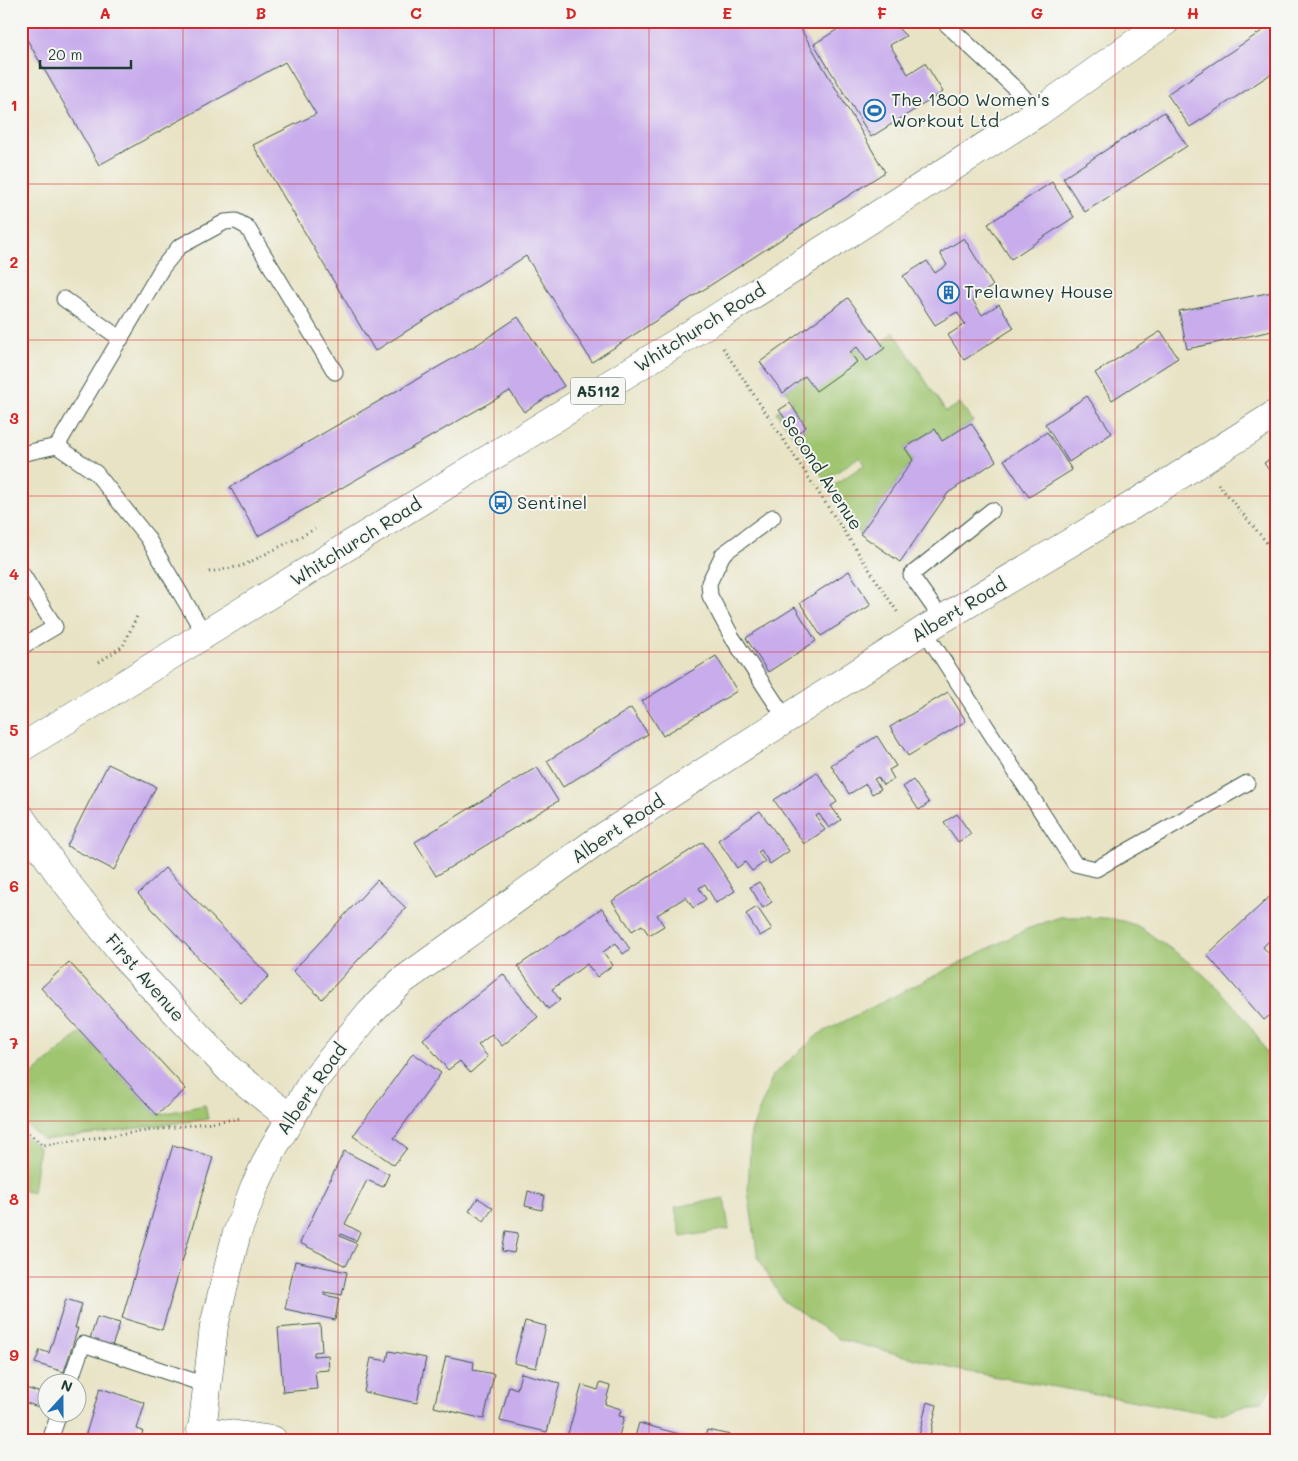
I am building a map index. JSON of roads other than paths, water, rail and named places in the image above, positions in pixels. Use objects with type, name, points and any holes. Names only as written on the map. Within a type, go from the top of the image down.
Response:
[{"type":"street","name":"Whitchurch Road","points":[[21,748],[707,324],[1037,114],[1166,21]]},
{"type":"street","name":"Albert Road","points":[[201,1435],[214,1326],[236,1236],[268,1157],[280,1110],[313,1081],[340,1046],[371,1011],[402,981],[591,845],[786,718],[927,629],[1133,505],[1277,413]]},
{"type":"street","name":"First Avenue","points":[[21,818],[58,872],[129,962],[230,1070],[280,1110]]},
{"type":"street","points":[[201,1435],[273,1440]]},
{"type":"lane","points":[[943,21],[1019,92],[1037,114]]},
{"type":"lane","points":[[21,454],[57,446],[162,268],[180,248],[225,222],[236,221],[246,227],[335,372]]},
{"type":"lane","points":[[64,299],[121,339]]},
{"type":"lane","points":[[57,446],[96,473],[147,536],[205,635]]},
{"type":"lane","points":[[992,510],[911,575],[927,629],[1075,864],[1096,869],[1247,783]]},
{"type":"lane","points":[[773,517],[723,554],[709,583],[710,596],[732,637],[786,718]]},
{"type":"lane","points":[[21,572],[55,627],[21,647]]},
{"type":"lane","points":[[72,1374],[83,1344],[206,1385]]},
{"type":"lane","points":[[52,1434],[56,1424]]},
{"type":"place","name":"The 1800 Women's Workout Ltd","points":[[875,110]]},
{"type":"place","name":"Trelawney House","points":[[948,292]]},
{"type":"place","name":"Sentinel","points":[[501,503]]}]
